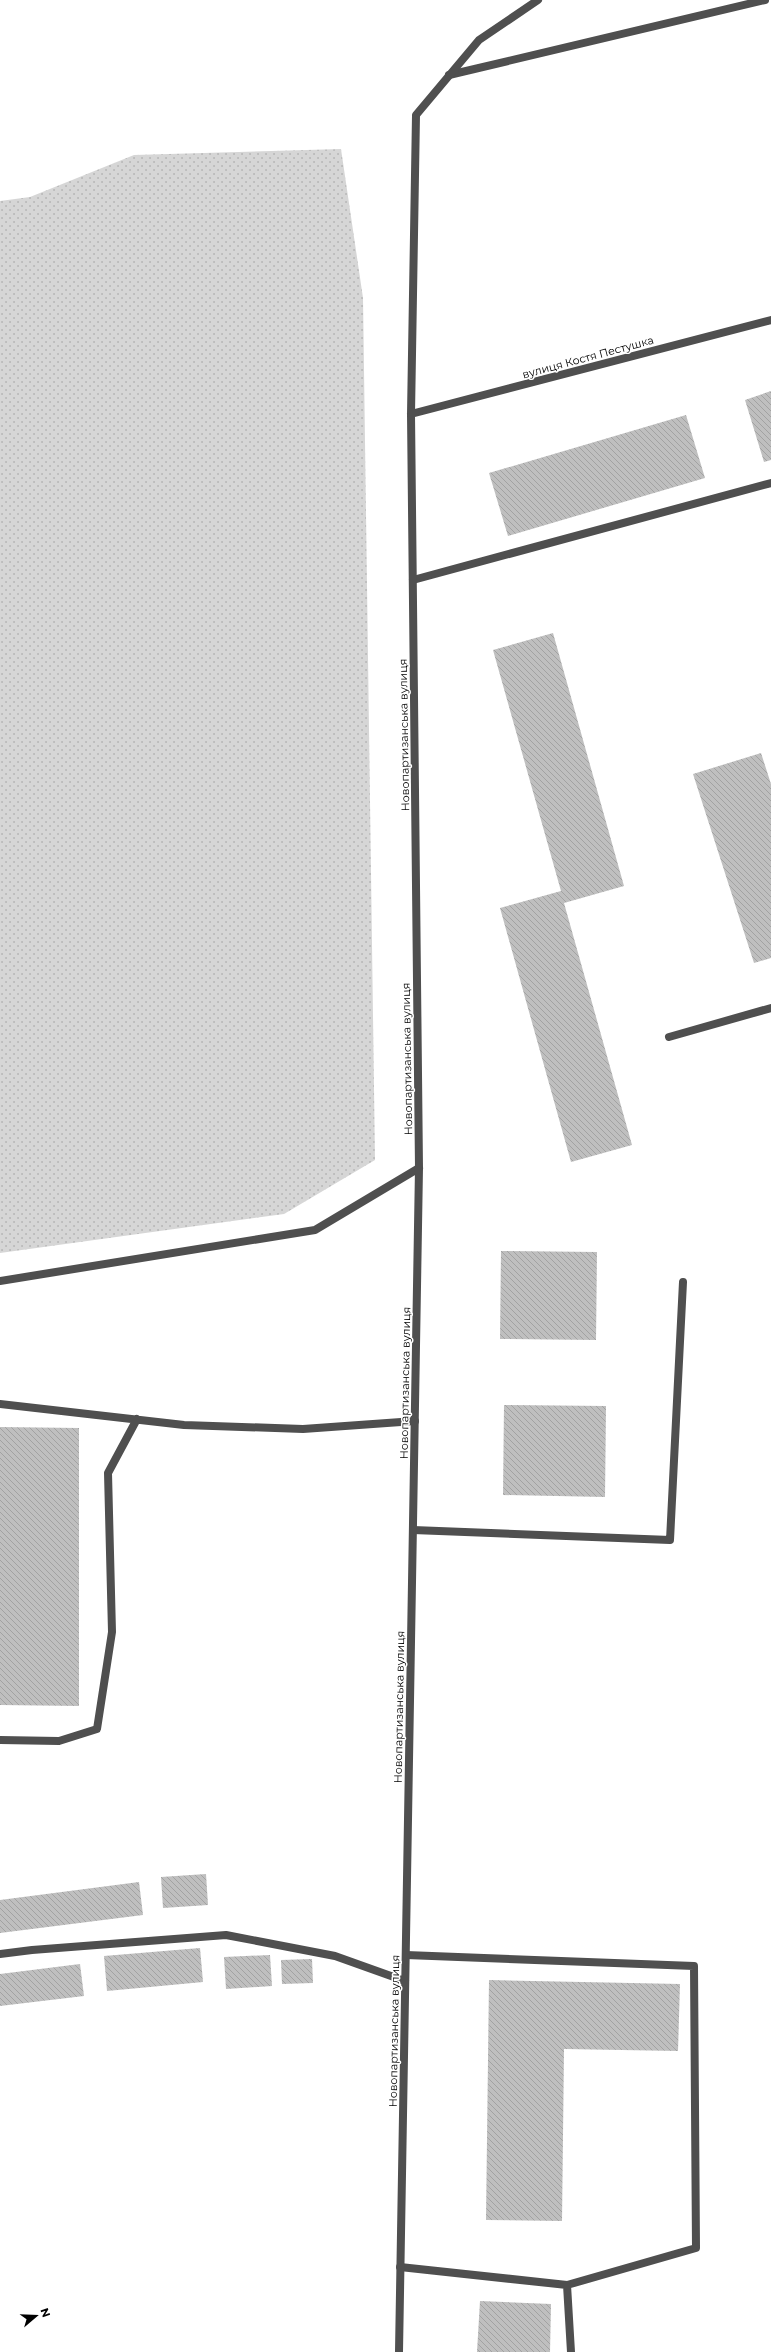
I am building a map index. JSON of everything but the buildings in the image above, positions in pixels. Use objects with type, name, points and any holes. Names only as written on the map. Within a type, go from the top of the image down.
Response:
[{"type":"street","name":"Новопартизанська вулиця","points":[[399,2352],[419,1168],[411,414],[416,115],[479,40],[538,0]]},
{"type":"street","points":[[449,75],[765,0]]},
{"type":"street","name":"вулиця Костя Пестушка","points":[[411,414],[771,320]]},
{"type":"street","points":[[413,580],[771,482]]},
{"type":"street","points":[[669,1037],[771,1008]]},
{"type":"street","points":[[0,1281],[316,1230],[419,1168]]},
{"type":"street","points":[[413,1530],[670,1540],[683,1282]]},
{"type":"street","points":[[0,1404],[184,1425],[303,1429],[415,1421]]},
{"type":"street","points":[[0,1740],[59,1741],[97,1728],[112,1632],[108,1473],[137,1420]]},
{"type":"street","points":[[0,1954],[32,1950],[226,1935],[335,1956],[405,1981]]},
{"type":"street","points":[[400,2267],[567,2285],[696,2248],[694,1966],[406,1955]]},
{"type":"street","points":[[567,2285],[571,2352]]},
{"type":"shaded area","points":[[341,149],[363,298],[375,1160],[284,1214],[0,1253],[0,201],[30,197],[134,155]]}]
